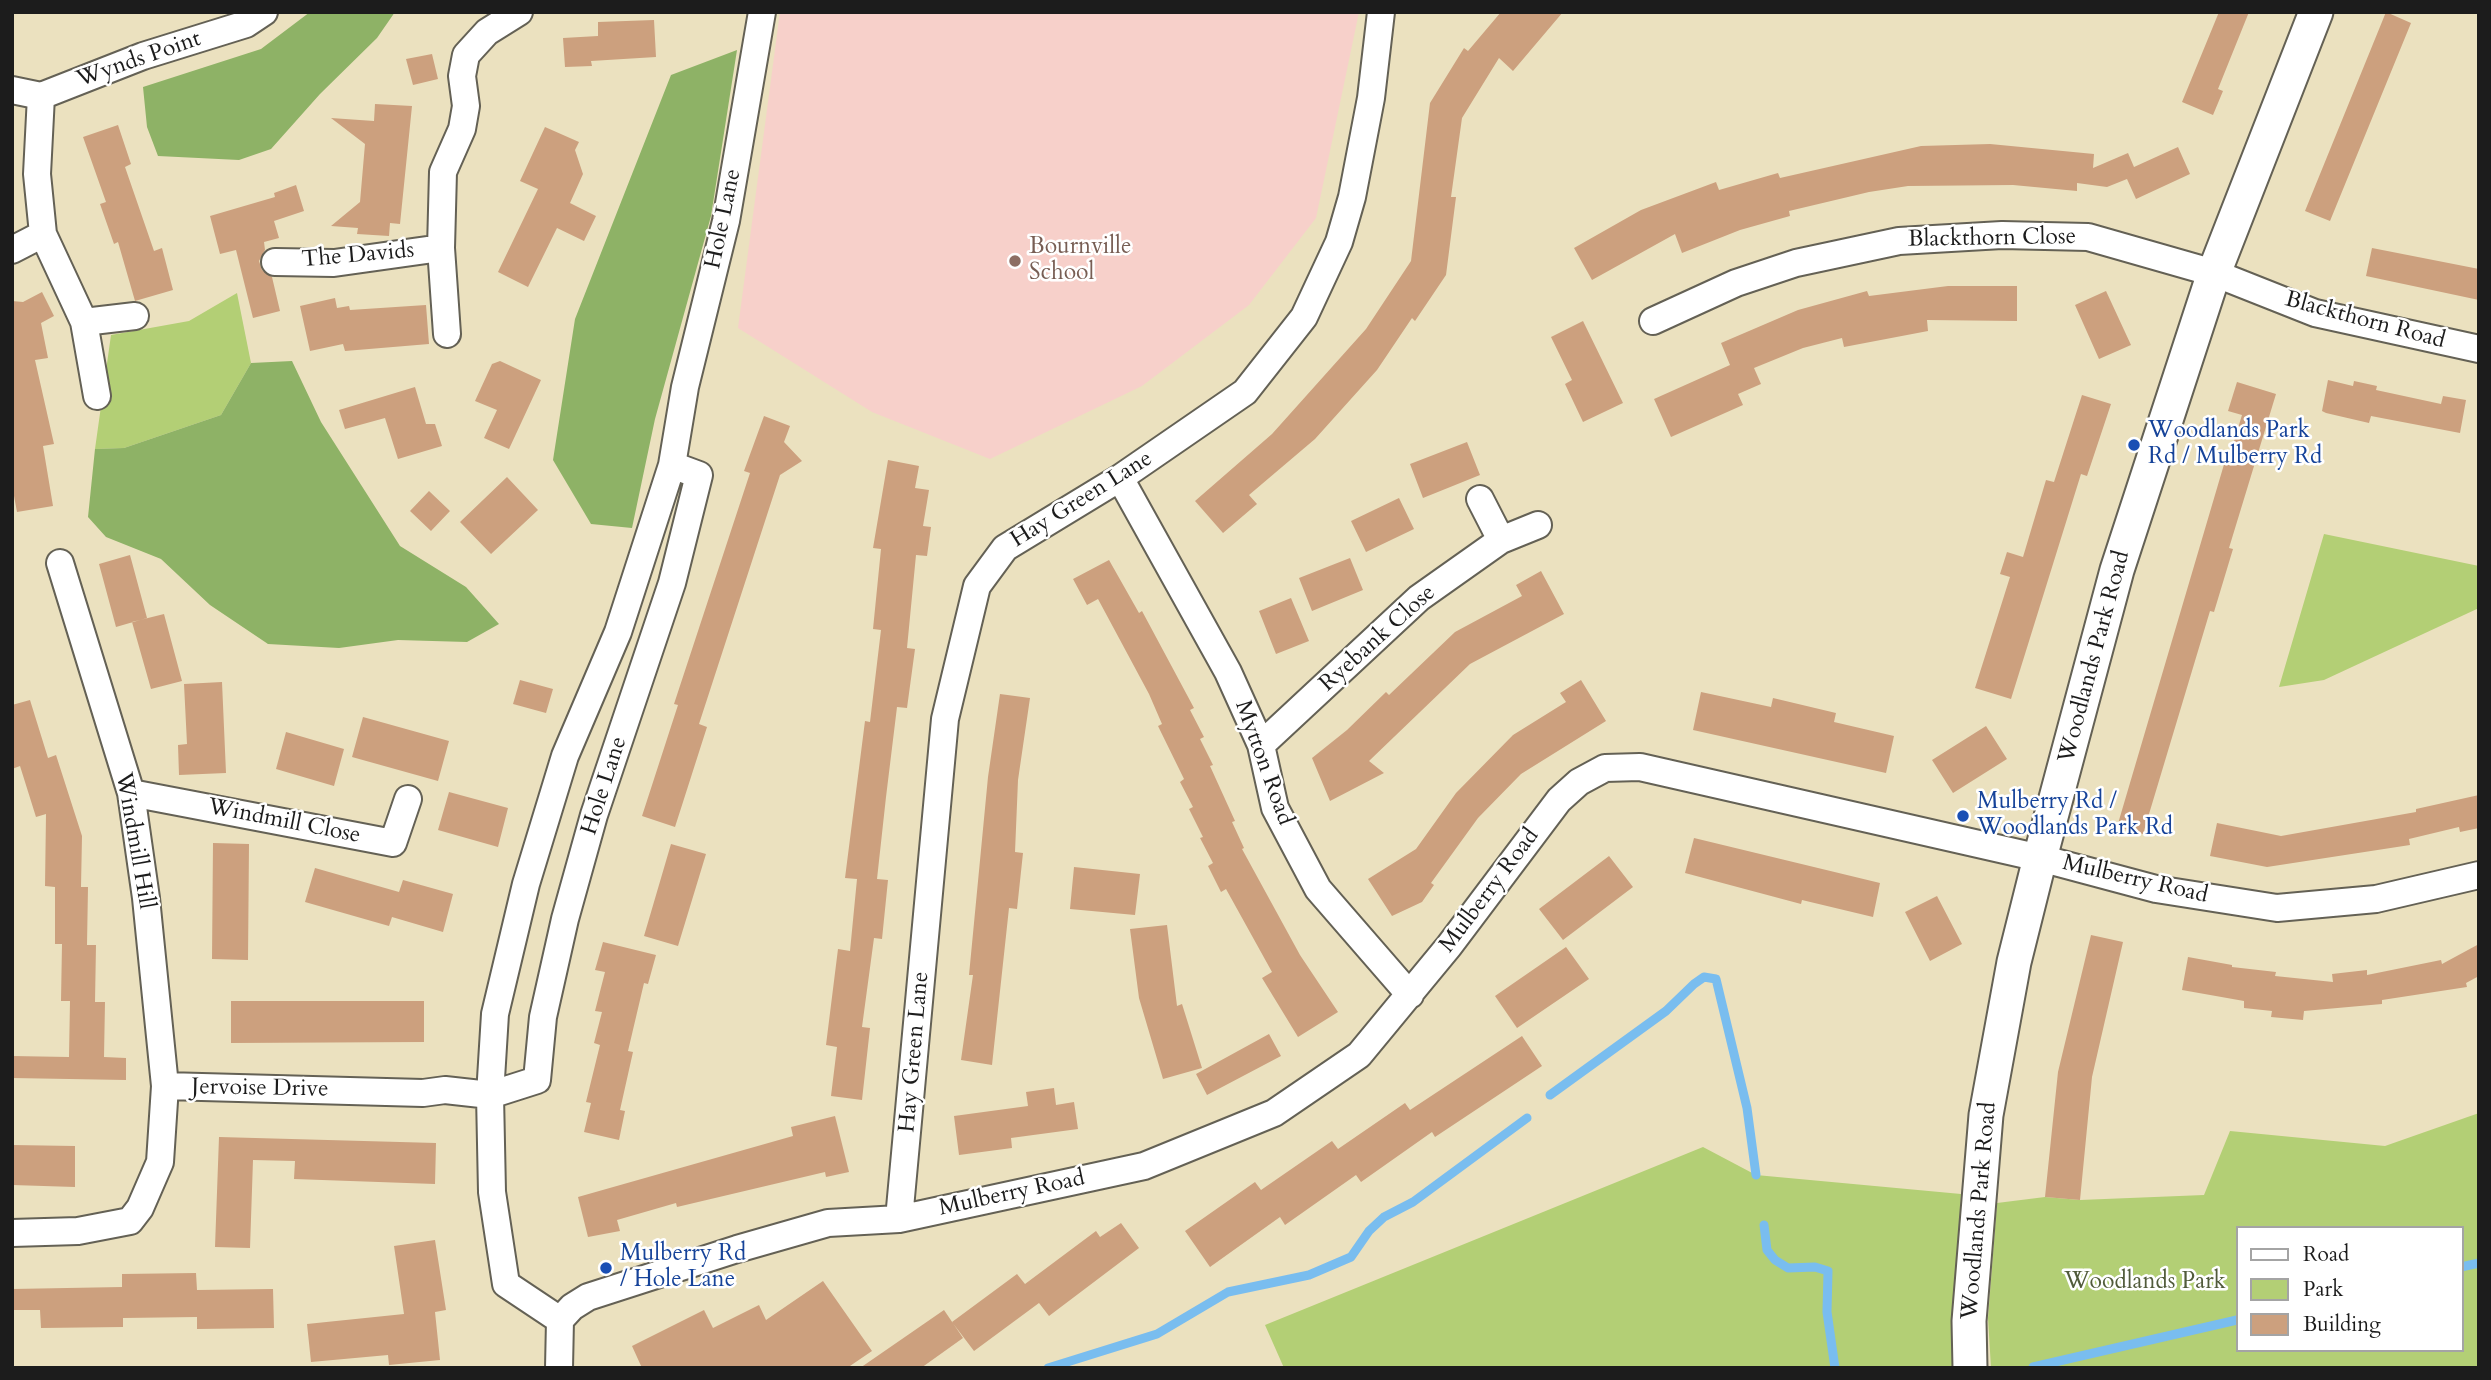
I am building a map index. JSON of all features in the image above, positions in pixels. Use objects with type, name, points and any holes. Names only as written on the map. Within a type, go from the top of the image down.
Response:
[{"type":"street","name":"Wynds Point","points":[[41,96],[143,56],[246,24],[264,12]]},
{"type":"street","name":"The Davids","points":[[447,334],[441,248],[443,172],[463,129],[466,106],[462,76],[466,55],[487,32],[519,12]]},
{"type":"street","name":"Hole Lane","points":[[560,1320],[506,1284],[492,1192],[490,1095],[495,1014],[526,884],[565,756],[618,632],[672,465],[696,336],[726,221],[762,12]]},
{"type":"street","name":"Hay Green Lane","points":[[900,1219],[945,719],[977,586],[1004,548],[1120,478],[1245,392],[1304,317],[1339,242],[1352,197],[1371,98],[1381,12]]},
{"type":"street","name":"Woodlands Park Road","points":[[1970,1368],[1969,1321],[1986,1115],[2014,962],[2040,858],[2117,570],[2214,273],[2316,12]]},
{"type":"street","points":[[12,90],[41,96],[37,174],[43,234],[85,322],[97,396]]},
{"type":"street","points":[[12,250],[43,234]]},
{"type":"street","name":"Blackthorn Close","points":[[1653,321],[1736,283],[1796,264],[1899,241],[2002,235],[2088,237],[2214,273]]},
{"type":"street","name":"The Davids","points":[[275,262],[334,262],[441,248]]},
{"type":"street","name":"Blackthorn Road","points":[[2214,273],[2315,313],[2479,349]]},
{"type":"street","points":[[85,322],[135,316]]},
{"type":"street","name":"Hole Lane","points":[[490,1095],[537,1080],[543,1017],[565,919],[594,815],[672,583],[698,475],[672,465]]},
{"type":"street","name":"Mytton Road","points":[[1120,478],[1228,672],[1261,745],[1275,808],[1318,889],[1410,995]]},
{"type":"street","points":[[1480,499],[1502,540]]},
{"type":"street","name":"Ryebank Close","points":[[1261,745],[1419,598],[1502,540],[1538,525]]},
{"type":"street","name":"Windmill Hill","points":[[60,563],[131,793],[146,898],[165,1086]]},
{"type":"street","name":"Mulberry Road","points":[[560,1320],[572,1307],[588,1297],[737,1249],[828,1223],[900,1219],[1144,1166],[1274,1113],[1359,1055],[1410,995],[1559,800],[1578,782],[1605,768],[1640,768],[2040,858],[2156,889],[2277,908],[2376,899],[2479,875]]},
{"type":"street","name":"Windmill Close","points":[[131,793],[393,843],[408,799]]},
{"type":"street","name":"Jervoise Drive","points":[[12,1233],[78,1231],[130,1221],[140,1208],[160,1162],[165,1086],[423,1093],[445,1090],[490,1095]]},
{"type":"street","points":[[559,1368],[560,1320]]},
{"type":"shaded area","name":"Bournville School","points":[[780,12],[1359,12],[1316,218],[1249,305],[1142,386],[990,459],[872,412],[738,328]]},
{"type":"green space","points":[[310,12],[395,12],[377,38],[320,94],[271,149],[239,160],[158,156],[147,127],[143,87],[261,49]]},
{"type":"green space","points":[[737,50],[711,216],[655,419],[632,528],[591,524],[553,460],[575,319],[671,75]]},
{"type":"green space","points":[[237,293],[251,363],[221,415],[124,448],[95,449],[111,335],[189,321]]},
{"type":"green space","points":[[292,361],[321,422],[400,546],[466,587],[499,624],[467,642],[398,640],[339,648],[268,644],[210,605],[161,559],[106,537],[88,517],[95,449],[124,448],[221,415],[251,363]]},
{"type":"green space","points":[[2324,534],[2479,566],[2479,608],[2324,680],[2279,687]]},
{"type":"green space","name":"Woodlands Park","points":[[2479,1113],[2479,1368],[1991,1368],[1988,1318],[1997,1203],[2045,1197],[2080,1200],[2204,1195],[2230,1131],[2385,1146]]},
{"type":"green space","points":[[1703,1147],[1756,1175],[1961,1194],[1954,1368],[1284,1368],[1265,1325]]},
{"type":"building","points":[[1501,12],[1563,12],[1513,71],[1499,58],[1462,118],[1451,197],[1456,197],[1446,275],[1415,321],[1412,318],[1377,370],[1315,439],[1249,495],[1257,504],[1223,533],[1195,501],[1272,434],[1366,329],[1411,261],[1430,103],[1464,48],[1468,51]]},
{"type":"building","points":[[2219,12],[2249,12],[2218,89],[2223,91],[2213,115],[2182,102]]},
{"type":"building","points":[[2386,12],[2411,23],[2330,221],[2305,211]]},
{"type":"building","points":[[654,20],[656,57],[591,61],[592,66],[565,67],[563,38],[598,36],[598,22]]},
{"type":"building","points":[[432,54],[438,79],[413,85],[406,59]]},
{"type":"building","points":[[375,104],[412,106],[400,224],[390,223],[389,236],[357,234],[358,228],[331,226],[360,202],[365,144],[331,118],[374,121]]},
{"type":"building","points":[[118,125],[131,164],[125,167],[154,251],[162,248],[173,290],[135,301],[118,242],[114,244],[100,204],[106,202],[83,137]]},
{"type":"building","points":[[545,127],[579,142],[575,150],[583,174],[570,203],[596,216],[584,241],[557,228],[528,287],[498,272],[538,189],[520,181]]},
{"type":"building","points":[[1990,144],[2094,154],[2093,168],[2128,153],[2134,167],[2178,147],[2190,174],[2136,199],[2127,179],[2107,187],[2077,183],[2077,191],[2013,185],[1908,186],[1869,192],[1789,211],[1790,216],[1740,230],[1682,253],[1675,234],[1592,280],[1574,248],[1641,210],[1716,182],[1719,190],[1778,173],[1780,178],[1921,146]]},
{"type":"building","points":[[296,185],[304,211],[274,221],[279,238],[264,242],[265,250],[259,261],[262,270],[272,277],[280,311],[253,318],[236,250],[220,254],[210,216],[275,197],[274,193]]},
{"type":"building","points":[[2372,248],[2479,269],[2479,300],[2366,276]]},
{"type":"building","points":[[1948,286],[2017,286],[2017,321],[1927,320],[1928,331],[1844,347],[1842,338],[1803,348],[1754,368],[1761,384],[1738,394],[1743,405],[1671,437],[1654,399],[1730,365],[1721,343],[1798,310],[1867,291],[1869,296]]},
{"type":"building","points":[[2106,291],[2131,345],[2099,359],[2075,305]]},
{"type":"building","points":[[42,292],[54,316],[41,323],[48,358],[35,360],[54,444],[43,446],[53,506],[17,512],[12,485],[12,301],[23,302]]},
{"type":"building","points":[[335,298],[337,308],[349,306],[350,310],[426,305],[429,344],[345,351],[343,344],[310,351],[300,306]]},
{"type":"building","points":[[1583,321],[1623,403],[1583,422],[1565,384],[1572,380],[1551,337]]},
{"type":"building","points":[[500,361],[541,380],[509,449],[484,438],[497,410],[475,401],[492,364]]},
{"type":"building","points":[[2328,380],[2353,386],[2354,381],[2377,386],[2376,390],[2441,404],[2443,396],[2466,400],[2460,433],[2371,416],[2369,423],[2326,413],[2322,411]]},
{"type":"building","points":[[2237,382],[2276,394],[2229,548],[2233,549],[2214,612],[2210,611],[2143,834],[2117,827],[2225,461],[2228,461],[2242,415],[2228,411]]},
{"type":"building","points":[[415,387],[426,424],[435,424],[442,446],[398,459],[385,418],[345,429],[339,410]]},
{"type":"building","points":[[2082,395],[2111,404],[2087,476],[2081,474],[2011,699],[1975,688],[2010,577],[2000,574],[2007,552],[2023,557],[2046,480],[2054,482]]},
{"type":"building","points":[[764,416],[790,426],[784,442],[802,461],[780,475],[699,724],[707,727],[675,827],[642,816],[678,705],[674,704],[750,473],[744,471]]},
{"type":"building","points":[[1467,442],[1480,475],[1423,498],[1410,464]]},
{"type":"building","points":[[888,460],[919,466],[915,488],[929,490],[923,526],[931,527],[927,556],[916,555],[907,648],[915,649],[907,708],[897,707],[886,797],[877,879],[888,880],[882,939],[874,938],[862,1027],[870,1028],[862,1100],[831,1096],[837,1047],[826,1045],[838,949],[850,951],[857,879],[845,878],[865,721],[870,722],[881,630],[873,629],[881,549],[873,548]]},
{"type":"building","points":[[507,477],[538,510],[491,554],[460,522]]},
{"type":"building","points":[[429,491],[450,511],[431,531],[410,511]]},
{"type":"building","points":[[1399,498],[1414,529],[1366,552],[1351,521]]},
{"type":"building","points":[[130,555],[147,618],[116,627],[99,564]]},
{"type":"building","points":[[1350,558],[1363,590],[1312,611],[1299,578]]},
{"type":"building","points":[[1109,560],[1139,613],[1142,611],[1194,708],[1190,710],[1204,737],[1200,739],[1235,821],[1232,822],[1244,848],[1242,849],[1300,955],[1338,1012],[1298,1037],[1262,978],[1272,972],[1226,889],[1221,892],[1208,866],[1213,863],[1189,809],[1193,807],[1180,782],[1184,779],[1158,726],[1162,724],[1149,694],[1098,599],[1087,605],[1073,579]]},
{"type":"building","points":[[1541,571],[1564,614],[1470,664],[1369,761],[1384,773],[1330,801],[1312,758],[1347,730],[1386,692],[1389,695],[1455,632],[1522,596],[1516,585]]},
{"type":"building","points":[[1291,598],[1309,641],[1276,654],[1259,611]]},
{"type":"building","points":[[164,614],[182,681],[151,689],[132,622]]},
{"type":"building","points":[[520,680],[553,689],[546,713],[513,704]]},
{"type":"building","points":[[1581,680],[1606,721],[1521,774],[1478,818],[1431,883],[1434,885],[1422,902],[1392,916],[1368,879],[1416,849],[1456,793],[1513,735],[1566,702],[1560,693]]},
{"type":"building","points":[[222,682],[226,773],[179,775],[178,745],[187,744],[184,684]]},
{"type":"building","points":[[1701,692],[1771,707],[1773,698],[1836,713],[1834,722],[1894,736],[1886,773],[1693,730]]},
{"type":"building","points":[[1000,694],[1030,698],[1018,780],[1015,852],[1023,853],[1017,909],[1009,908],[992,1065],[961,1060],[973,975],[969,975],[988,777]]},
{"type":"building","points":[[30,700],[48,758],[56,755],[82,836],[81,887],[88,887],[87,945],[96,945],[95,1002],[105,1002],[104,1057],[126,1058],[126,1080],[12,1078],[12,1056],[69,1057],[70,1001],[61,1001],[62,944],[55,944],[55,887],[45,886],[46,814],[36,817],[20,766],[12,769],[12,705]]},
{"type":"building","points":[[363,717],[449,741],[438,781],[352,757]]},
{"type":"building","points":[[1986,726],[2007,759],[1953,793],[1932,760]]},
{"type":"building","points":[[286,732],[344,749],[334,786],[276,769]]},
{"type":"building","points":[[449,792],[508,808],[498,847],[438,830]]},
{"type":"building","points":[[2479,795],[2479,828],[2460,832],[2459,827],[2409,839],[2410,845],[2267,867],[2210,856],[2217,823],[2281,836],[2416,812],[2416,809]]},
{"type":"building","points":[[1694,838],[1880,883],[1873,917],[1802,900],[1801,904],[1685,873]]},
{"type":"building","points":[[213,843],[249,844],[248,960],[212,959]]},
{"type":"building","points":[[671,844],[706,854],[678,946],[644,936]]},
{"type":"building","points":[[1609,856],[1633,887],[1563,940],[1539,909]]},
{"type":"building","points":[[1074,867],[1140,874],[1135,915],[1070,909]]},
{"type":"building","points":[[315,868],[399,892],[403,880],[453,894],[443,932],[392,917],[389,926],[305,902]]},
{"type":"building","points":[[1937,896],[1962,944],[1930,961],[1905,912]]},
{"type":"building","points":[[1167,925],[1177,1006],[1182,1004],[1202,1068],[1163,1079],[1139,998],[1130,929]]},
{"type":"building","points":[[2091,935],[2123,942],[2092,1077],[2080,1200],[2045,1197],[2058,1072]]},
{"type":"building","points":[[603,942],[656,955],[648,984],[644,983],[628,1051],[633,1052],[620,1110],[625,1111],[619,1140],[584,1132],[591,1103],[586,1102],[600,1045],[594,1043],[602,1012],[595,1011],[605,972],[595,970]]},
{"type":"building","points":[[2479,944],[2479,976],[2466,983],[2467,987],[2382,1000],[2382,1004],[2304,1011],[2303,1020],[2271,1017],[2272,1011],[2244,1008],[2244,1001],[2182,990],[2188,957],[2232,967],[2276,972],[2275,976],[2333,982],[2332,974],[2367,970],[2367,975],[2441,960],[2442,964]]},
{"type":"building","points":[[1566,947],[1589,979],[1517,1028],[1495,996]]},
{"type":"building","points":[[231,1001],[424,1001],[424,1042],[231,1043]]},
{"type":"building","points":[[1269,1034],[1281,1056],[1207,1095],[1196,1074]]},
{"type":"building","points":[[1522,1036],[1542,1066],[1435,1137],[1432,1132],[1361,1182],[1356,1175],[1285,1225],[1280,1217],[1210,1267],[1185,1231],[1255,1182],[1261,1190],[1332,1141],[1338,1149],[1405,1103],[1410,1110]]},
{"type":"building","points":[[1054,1088],[1056,1105],[1074,1102],[1078,1129],[1011,1138],[1012,1148],[959,1155],[954,1116],[1028,1106],[1026,1092]]},
{"type":"building","points":[[835,1116],[849,1172],[826,1177],[825,1172],[677,1207],[676,1203],[617,1220],[620,1231],[588,1237],[578,1197],[793,1136],[791,1127]]},
{"type":"building","points":[[219,1137],[436,1143],[435,1184],[294,1179],[295,1161],[253,1160],[250,1248],[215,1247]]},
{"type":"building","points":[[12,1145],[75,1146],[75,1187],[12,1185]]},
{"type":"building","points":[[1121,1223],[1139,1248],[1049,1316],[1039,1303],[974,1351],[952,1322],[1017,1274],[1025,1284],[1096,1231],[1100,1237]]},
{"type":"building","points":[[435,1240],[446,1310],[435,1312],[440,1360],[389,1365],[388,1355],[311,1362],[307,1324],[404,1314],[394,1246]]},
{"type":"building","points":[[196,1273],[197,1290],[273,1289],[274,1328],[197,1329],[197,1317],[123,1318],[123,1327],[41,1328],[40,1310],[12,1310],[12,1289],[122,1287],[122,1274]]},
{"type":"building","points":[[823,1281],[872,1351],[847,1368],[642,1368],[632,1346],[704,1310],[713,1328],[759,1305],[766,1320]]},
{"type":"building","points":[[944,1310],[963,1338],[921,1368],[860,1368]]},
{"type":"waterway","points":[[1550,1095],[1666,1011],[1704,977],[1716,979],[1747,1108],[1756,1175]]},
{"type":"waterway","points":[[1048,1368],[1157,1334],[1228,1292],[1309,1275],[1351,1257],[1369,1231],[1384,1217],[1413,1202],[1527,1118]]},
{"type":"waterway","points":[[1764,1225],[1767,1250],[1775,1260],[1788,1268],[1815,1267],[1828,1271],[1827,1312],[1835,1368]]},
{"type":"waterway","points":[[2463,1267],[2479,1263]]},
{"type":"waterway","points":[[2033,1367],[2236,1320]]},
{"type":"place","name":"Bournville School","points":[[1015,261]]},
{"type":"place","name":"Woodlands Park Rd / Mulberry Rd","points":[[2134,445]]},
{"type":"place","name":"Mulberry Rd / Woodlands Park Rd","points":[[1963,816]]},
{"type":"place","name":"Mulberry Rd / Hole Lane","points":[[606,1268]]}]
